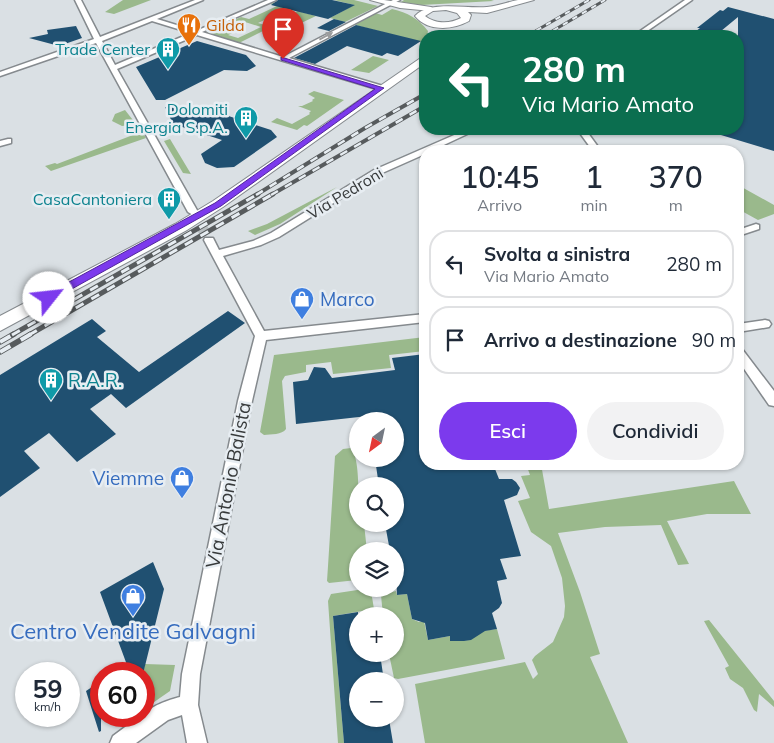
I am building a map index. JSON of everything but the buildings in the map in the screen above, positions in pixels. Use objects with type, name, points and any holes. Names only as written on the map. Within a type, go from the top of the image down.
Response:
[{"type":"main road","points":[[374,0],[431,9],[487,10],[529,0]]},
{"type":"main road","points":[[396,3],[432,23],[455,24],[467,17],[518,8],[538,0]]},
{"type":"main road","points":[[420,16],[423,12],[431,9]]},
{"type":"main road","points":[[456,9],[467,17]]},
{"type":"main road","points":[[432,23],[434,30]]},
{"type":"main road","points":[[454,30],[455,24]]},
{"type":"main road","points":[[0,324],[218,204],[419,61]]},
{"type":"street","points":[[78,0],[88,22],[193,212]]},
{"type":"street","points":[[0,74],[98,40],[200,0]]},
{"type":"street","points":[[114,68],[198,34],[273,0]]},
{"type":"street","points":[[645,30],[689,0]]},
{"type":"street","points":[[283,59],[396,3]]},
{"type":"street","points":[[151,19],[380,88]]},
{"type":"street","points":[[88,22],[97,26]]},
{"type":"street","points":[[104,28],[118,32]]},
{"type":"street","name":"Via Pedroni","points":[[438,145],[460,135]]},
{"type":"street","name":"Via Pedroni","points":[[216,254],[257,243],[276,235],[377,172],[419,153]]},
{"type":"street","points":[[744,231],[756,227]]},
{"type":"street","points":[[209,240],[261,336],[419,319]]},
{"type":"street","points":[[744,327],[765,324]]},
{"type":"street","name":"Via Antonio Balista","points":[[197,743],[189,705],[196,646],[245,401],[261,336]]},
{"type":"street","points":[[744,360],[774,400]]},
{"type":"street","points":[[120,743],[164,712],[179,706],[189,705]]},
{"type":"green space","points":[[123,0],[151,0],[114,14],[105,12]]},
{"type":"green space","points":[[281,0],[288,9],[258,23],[265,25],[270,23],[288,28],[270,32],[265,30],[239,43],[205,33],[241,17],[249,19],[277,6],[270,4]],"holes":[[[242,21],[261,27],[238,38],[228,35],[243,28],[233,25]]]},
{"type":"green space","points":[[334,0],[354,0],[378,6],[345,22],[330,18],[354,5]]},
{"type":"green space","points":[[404,0],[494,1],[421,5],[401,2]]},
{"type":"green space","points":[[392,9],[403,12],[427,30],[419,30],[419,41],[355,25],[375,13],[382,15]]},
{"type":"green space","points":[[298,11],[316,16],[297,25],[279,20]]},
{"type":"green space","points":[[373,56],[389,60],[369,73],[351,70]]},
{"type":"green space","points":[[314,91],[344,100],[307,126],[304,125],[297,130],[271,122],[277,118],[292,124],[310,114],[311,111],[298,106],[313,101],[315,98],[308,94]]},
{"type":"green space","points":[[125,110],[136,124],[122,126],[112,121],[115,114]]},
{"type":"green space","points":[[140,129],[146,138],[51,171],[45,166],[57,164],[133,135],[130,133]]},
{"type":"green space","points":[[170,139],[191,174],[183,173],[164,141]]},
{"type":"green space","points":[[337,187],[280,224],[255,235],[248,231],[267,224]]},
{"type":"green space","points":[[744,188],[774,205],[774,214],[758,220],[744,212]]},
{"type":"green space","points":[[419,338],[419,352],[389,355],[391,368],[333,374],[331,362],[306,365],[306,372],[285,376],[282,381],[286,429],[282,432],[264,435],[260,432],[274,355]]},
{"type":"green space","points":[[349,448],[349,468],[357,468],[358,472],[358,477],[349,477],[349,532],[365,532],[366,542],[349,542],[349,581],[329,583],[327,581],[335,456],[343,449]]},
{"type":"green space","points":[[528,470],[542,470],[549,509],[734,481],[751,514],[707,514],[667,521],[689,564],[678,565],[661,525],[605,527],[558,533],[600,654],[590,657],[628,743],[425,743],[415,684],[525,662],[533,679],[538,674],[532,660],[553,642],[564,617],[565,606],[562,578],[551,546],[531,532],[518,501],[530,498],[521,476],[530,475]]},
{"type":"green space","points":[[349,591],[349,597],[372,597],[374,607],[349,607],[349,613],[333,616],[344,743],[338,743],[328,601],[331,594]]},
{"type":"green space","points":[[404,594],[407,594],[412,619],[419,622],[424,621],[428,640],[450,636],[450,641],[471,640],[474,632],[497,629],[505,659],[404,678],[404,672],[393,672],[391,662],[404,662],[404,607],[382,607],[381,597],[404,597]]},
{"type":"green space","points":[[709,620],[774,701],[774,707],[759,694],[757,712],[754,710],[743,688],[730,679],[725,668],[729,666],[704,621]]},
{"type":"green space","points":[[155,664],[175,665],[170,691],[155,701]]},
{"type":"tunnel","points":[[193,212],[209,240]]},
{"type":"railway","points":[[537,30],[589,0]]},
{"type":"railway","points":[[554,30],[605,0]]},
{"type":"railway","points":[[256,195],[419,97]]},
{"type":"railway","points":[[271,195],[419,109]]},
{"type":"railway","points":[[12,335],[258,194]]},
{"type":"railway","points":[[29,335],[273,194]]},
{"type":"railway","points":[[0,342],[14,334]]},
{"type":"railway","points":[[0,352],[31,334]]},
{"type":"place","name":"Gilda","points":[[189,46]]},
{"type":"place","name":"Trade Center","points":[[168,70]]},
{"type":"place","name":"Dolomiti Energia S.p.A.","points":[[246,139]]},
{"type":"place","name":"CasaCantoniera","points":[[169,220]]},
{"type":"place","name":"Marco","points":[[302,320]]},
{"type":"place","name":"R.A.R.","points":[[51,401]]},
{"type":"place","name":"Viemme","points":[[182,499]]},
{"type":"place","name":"Centro Vendite Galvagni","points":[[133,617]]},
{"type":"route","points":[[49,298],[181,227],[218,204],[380,88],[283,59]]}]
